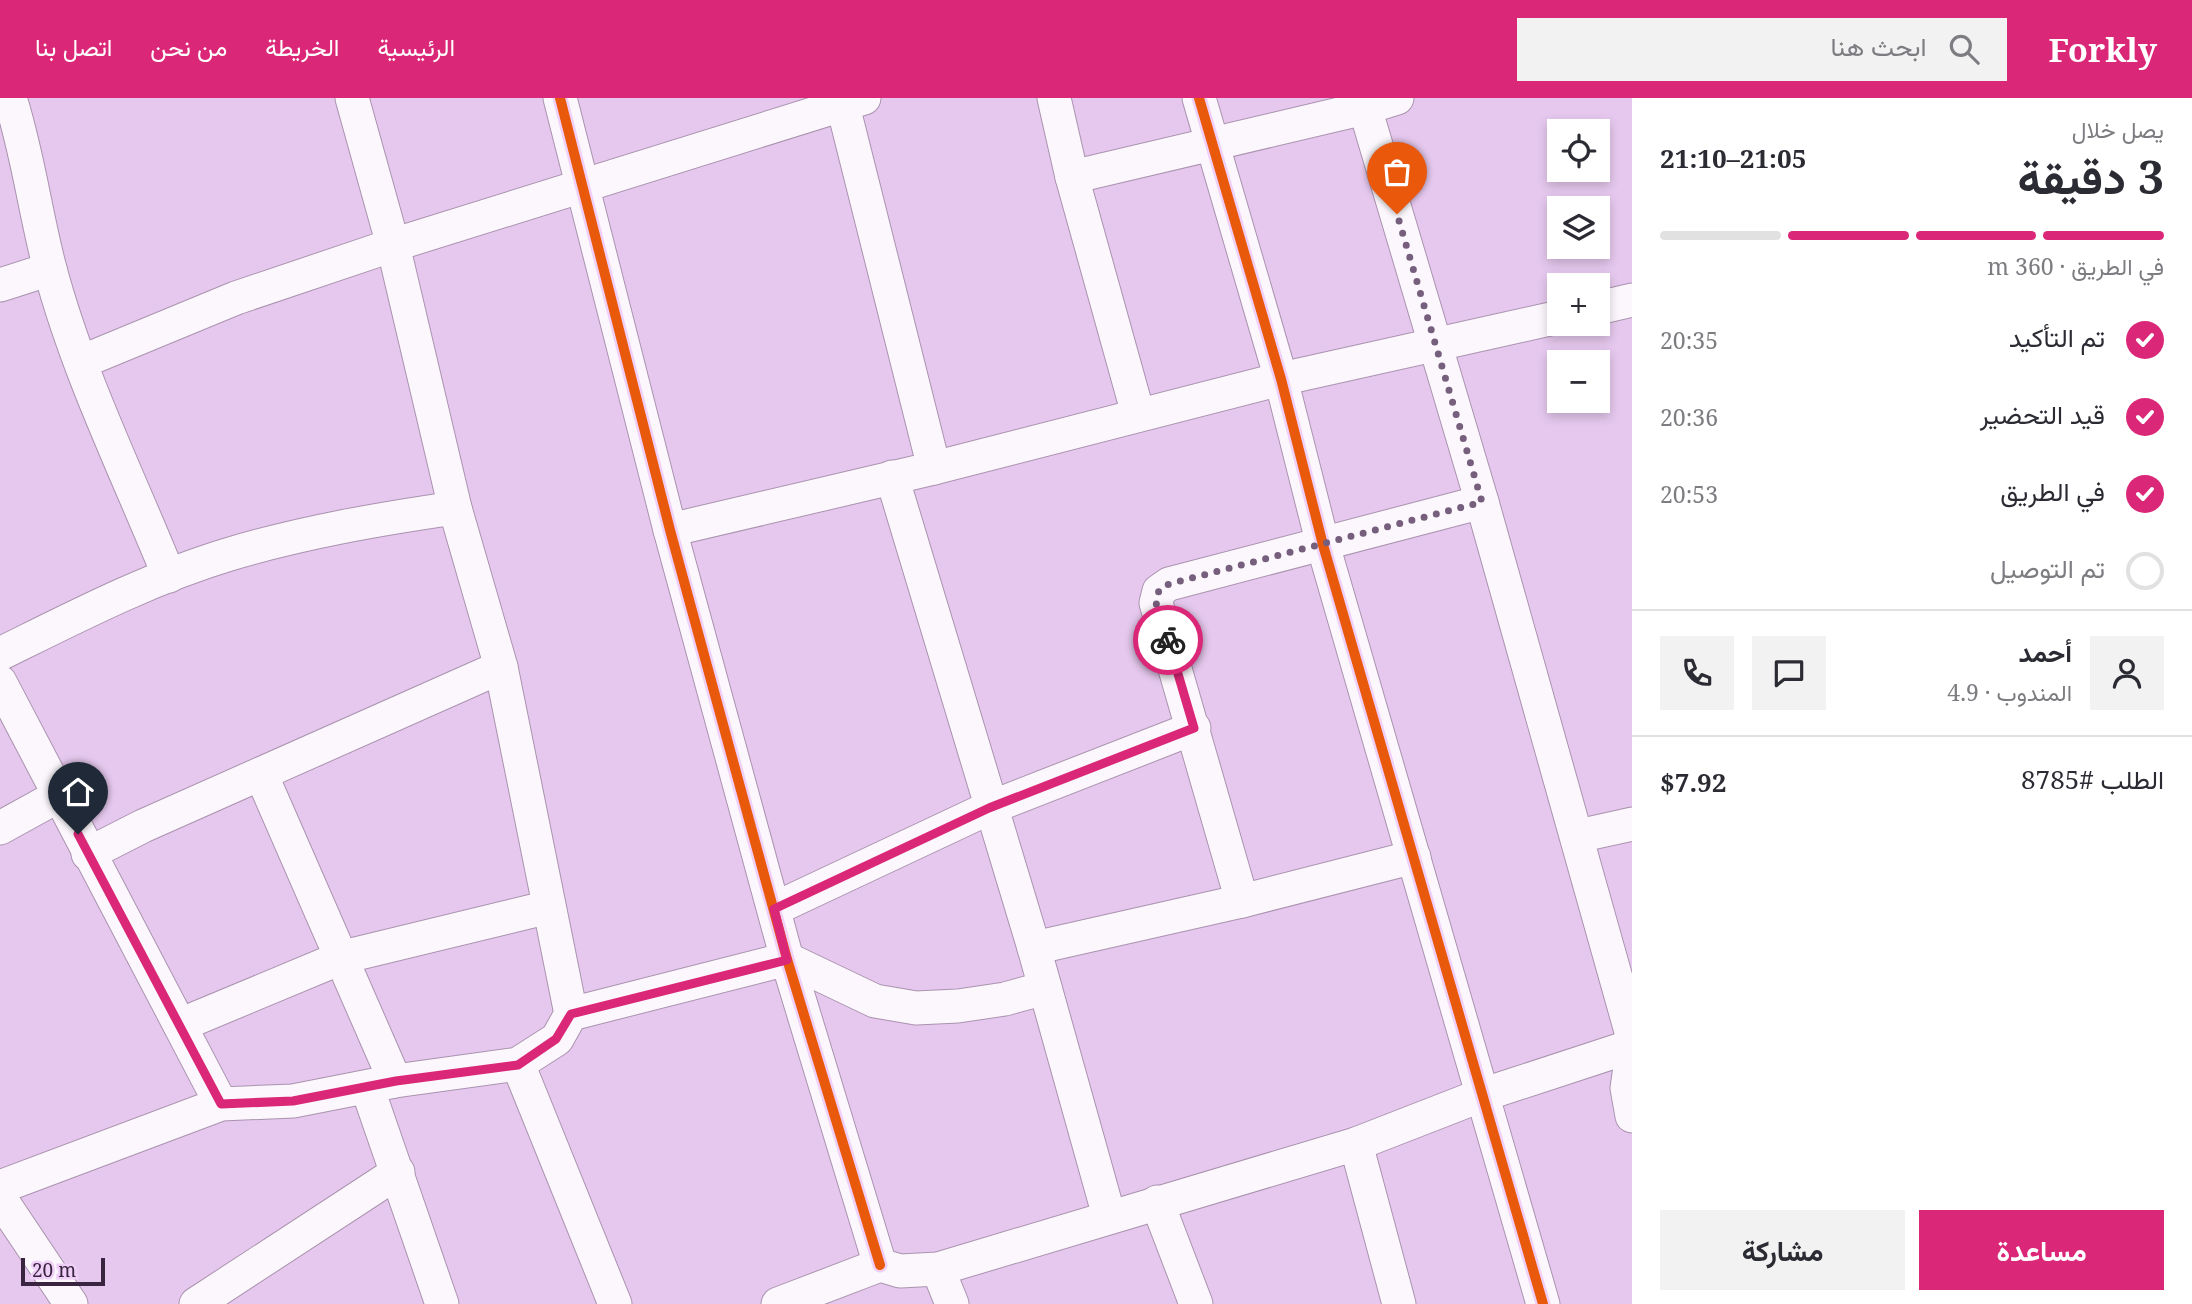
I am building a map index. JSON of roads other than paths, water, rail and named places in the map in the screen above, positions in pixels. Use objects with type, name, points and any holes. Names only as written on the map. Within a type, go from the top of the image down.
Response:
[{"type":"street","points":[[10,98],[24,142],[50,269],[81,362],[169,576]]},
{"type":"street","points":[[0,1187],[221,1104],[293,1101],[381,1084],[518,1065],[556,1039],[571,1014],[501,667],[455,508],[393,245],[352,98]]},
{"type":"street","points":[[559,98],[670,530],[787,960],[880,1265]]},
{"type":"street","points":[[1054,98],[1072,177],[1138,414]]},
{"type":"street","points":[[1199,98],[1281,379],[1323,545],[1543,1304]]},
{"type":"street","points":[[1072,177],[1213,145],[1397,98]]},
{"type":"street","points":[[81,362],[236,298],[581,184],[849,100],[934,468]]},
{"type":"street","points":[[1365,108],[1437,345],[1578,836],[1632,1035]]},
{"type":"street","points":[[0,285],[50,269]]},
{"type":"street","points":[[1610,305],[1632,300]]},
{"type":"street","points":[[670,530],[934,468],[1281,379],[1547,320]]},
{"type":"street","points":[[892,477],[989,808],[1034,948],[1109,1216]]},
{"type":"street","points":[[1242,901],[1156,603],[1159,590],[1169,584],[1482,502]]},
{"type":"street","points":[[0,654],[118,597],[229,554],[344,525],[455,508]]},
{"type":"street","points":[[88,854],[143,826],[501,667]]},
{"type":"street","points":[[0,682],[221,1104]]},
{"type":"street","points":[[774,909],[989,808],[1194,728]]},
{"type":"street","points":[[261,774],[343,957],[381,1084],[398,1172],[442,1304]]},
{"type":"street","points":[[0,828],[58,796]]},
{"type":"street","points":[[1578,836],[1632,824]]},
{"type":"street","points":[[1034,948],[1242,901],[1414,857]]},
{"type":"street","points":[[180,1026],[343,957],[549,907]]},
{"type":"street","points":[[571,1014],[787,960],[875,1001],[916,1008],[970,1005],[1045,988]]},
{"type":"street","points":[[778,1304],[880,1265],[909,1271],[938,1269],[1356,1144],[1482,1095],[1632,1046]]},
{"type":"street","points":[[1632,1053],[1627,1088],[1632,1116]]},
{"type":"street","points":[[518,1065],[615,1304]]},
{"type":"street","points":[[1356,1144],[1399,1304]]},
{"type":"street","points":[[196,1304],[398,1172]]},
{"type":"street","points":[[0,1198],[71,1304]]},
{"type":"street","points":[[1157,1202],[1196,1304]]},
{"type":"street","points":[[938,1269],[952,1304]]}]
